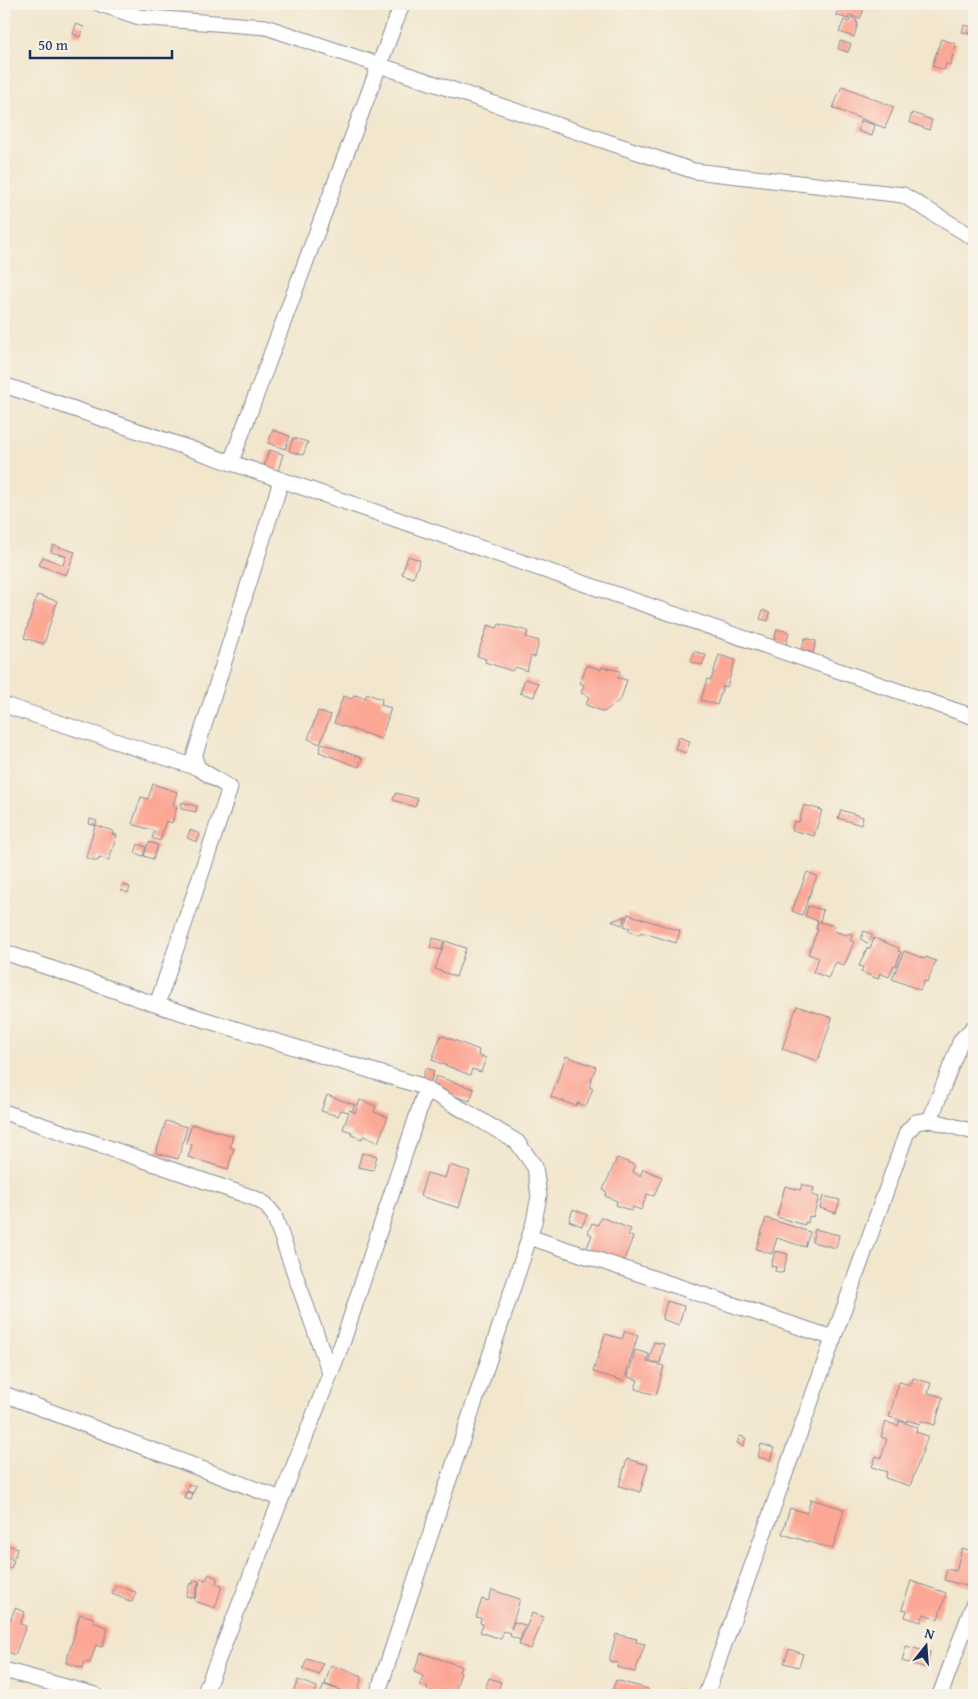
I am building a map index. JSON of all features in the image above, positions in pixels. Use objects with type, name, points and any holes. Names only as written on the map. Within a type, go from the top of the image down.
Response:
[{"type":"street","points":[[100,4],[139,17],[266,27],[694,170],[903,195],[974,238]]},
{"type":"street","points":[[231,462],[402,4]]},
{"type":"street","points":[[4,385],[974,717]]},
{"type":"street","points":[[198,768],[194,757],[281,481]]},
{"type":"street","points":[[4,705],[198,768],[230,788],[157,1005]]},
{"type":"street","points":[[4,952],[157,1005],[418,1085],[517,1142],[535,1167],[539,1196],[529,1237],[377,1695]]},
{"type":"street","points":[[930,1120],[962,1040],[974,1027]]},
{"type":"street","points":[[204,1695],[343,1341],[426,1089]]},
{"type":"street","points":[[4,1112],[254,1198],[265,1204],[274,1215],[330,1373]]},
{"type":"street","points":[[706,1695],[907,1132],[916,1122],[930,1120],[974,1132]]},
{"type":"street","points":[[529,1237],[833,1338]]},
{"type":"street","points":[[4,1394],[281,1499]]},
{"type":"street","points":[[940,1695],[974,1603]]},
{"type":"street","points":[[4,1670],[95,1695]]},
{"type":"building","points":[[830,4],[866,4],[860,19],[850,15],[848,19],[836,15],[839,7]]},
{"type":"building","points":[[851,17],[857,20],[856,22],[858,23],[854,37],[839,32],[844,20],[849,22]]},
{"type":"building","points":[[76,24],[84,27],[80,37],[73,34]]},
{"type":"building","points":[[964,25],[973,27],[971,34],[962,32]]},
{"type":"building","points":[[941,39],[956,44],[950,65],[946,63],[944,70],[932,66]]},
{"type":"building","points":[[840,41],[851,44],[848,52],[838,49]]},
{"type":"building","points":[[842,86],[894,107],[885,128],[833,108]]},
{"type":"building","points":[[912,113],[932,120],[929,130],[909,122]]},
{"type":"building","points":[[861,121],[875,125],[872,136],[858,131]]},
{"type":"building","points":[[273,430],[290,436],[285,449],[268,443]]},
{"type":"building","points":[[293,438],[308,442],[303,455],[289,451]]},
{"type":"building","points":[[269,450],[283,454],[278,471],[264,467]]},
{"type":"building","points":[[53,545],[75,552],[66,575],[39,565],[43,557],[63,565],[66,556],[51,552]]},
{"type":"building","points":[[408,556],[420,560],[413,578],[402,574]]},
{"type":"building","points":[[37,595],[57,601],[44,644],[24,638]]},
{"type":"building","points":[[763,610],[770,613],[768,621],[760,619]]},
{"type":"building","points":[[499,624],[528,631],[526,637],[539,641],[535,657],[531,656],[527,671],[516,667],[512,671],[485,662],[486,659],[477,656],[488,625],[497,628]]},
{"type":"building","points":[[777,629],[789,632],[786,645],[774,641]]},
{"type":"building","points":[[805,638],[816,641],[813,653],[801,649]]},
{"type":"building","points":[[694,651],[706,655],[702,665],[691,662]]},
{"type":"building","points":[[719,655],[735,660],[727,687],[723,686],[717,705],[701,700],[707,679],[711,680]]},
{"type":"building","points":[[587,665],[601,670],[602,667],[620,671],[618,678],[627,680],[621,699],[604,712],[586,705],[589,696],[581,693],[584,685],[580,683]]},
{"type":"building","points":[[525,679],[538,683],[534,697],[520,693]]},
{"type":"building","points":[[367,694],[382,699],[381,705],[391,708],[381,739],[334,723],[343,696],[352,699],[354,695],[365,698]]},
{"type":"building","points":[[318,711],[331,715],[320,744],[308,739]]},
{"type":"building","points":[[679,737],[690,741],[686,753],[675,749]]},
{"type":"building","points":[[322,743],[362,758],[359,767],[319,752]]},
{"type":"building","points":[[153,784],[177,792],[173,806],[177,807],[172,823],[166,821],[160,841],[152,838],[155,831],[132,824],[141,797],[148,799]]},
{"type":"building","points":[[396,793],[418,799],[415,807],[393,800]]},
{"type":"building","points":[[182,802],[197,806],[196,812],[181,809]]},
{"type":"building","points":[[804,805],[822,810],[814,836],[792,830],[794,821],[799,822]]},
{"type":"building","points":[[841,810],[863,817],[861,825],[838,818]]},
{"type":"building","points":[[90,819],[97,821],[95,825],[89,824]]},
{"type":"building","points":[[95,825],[113,831],[112,834],[117,835],[109,860],[99,857],[98,861],[86,858]]},
{"type":"building","points":[[190,830],[200,834],[197,842],[187,838]]},
{"type":"building","points":[[149,842],[158,845],[153,859],[144,856]]},
{"type":"building","points":[[138,844],[146,847],[143,856],[135,853]]},
{"type":"building","points":[[807,872],[817,876],[802,915],[792,911]]},
{"type":"building","points":[[123,885],[130,887],[128,893],[121,890]]},
{"type":"building","points":[[808,906],[823,910],[820,922],[835,926],[834,931],[846,935],[851,933],[850,940],[854,942],[844,966],[836,962],[828,978],[813,972],[819,958],[808,954],[818,929],[816,929],[818,921],[805,916]]},
{"type":"building","points":[[628,914],[680,931],[676,943],[641,932],[640,935],[628,931],[630,928],[624,926]]},
{"type":"building","points":[[626,916],[622,925],[612,921]]},
{"type":"building","points":[[864,931],[872,934],[872,938],[867,943],[861,939]]},
{"type":"building","points":[[433,938],[444,941],[442,950],[430,947]]},
{"type":"building","points":[[874,938],[899,948],[898,951],[901,952],[896,966],[894,965],[889,977],[880,973],[878,979],[861,972],[863,967],[859,966],[867,948],[870,949]]},
{"type":"building","points":[[445,941],[466,948],[456,977],[435,969]]},
{"type":"building","points":[[904,951],[936,961],[927,982],[924,981],[920,990],[892,979]]},
{"type":"building","points":[[797,1006],[832,1018],[818,1061],[782,1049]]},
{"type":"building","points":[[441,1035],[479,1050],[478,1055],[486,1058],[481,1072],[472,1069],[470,1075],[432,1060]]},
{"type":"building","points":[[566,1056],[596,1067],[589,1087],[593,1088],[586,1106],[577,1103],[576,1106],[551,1097]]},
{"type":"building","points":[[426,1068],[434,1071],[430,1084],[421,1081]]},
{"type":"building","points":[[436,1076],[474,1089],[470,1101],[432,1089]]},
{"type":"building","points":[[327,1095],[355,1105],[352,1111],[349,1110],[355,1113],[360,1100],[376,1106],[374,1112],[388,1117],[378,1142],[363,1136],[362,1139],[351,1135],[352,1132],[343,1129],[349,1112],[341,1110],[338,1116],[321,1111]]},
{"type":"building","points":[[166,1121],[187,1127],[178,1159],[156,1153]]},
{"type":"building","points":[[192,1124],[233,1136],[230,1147],[234,1148],[228,1169],[188,1157],[192,1145],[186,1142]]},
{"type":"building","points":[[362,1153],[377,1156],[373,1170],[358,1167]]},
{"type":"building","points":[[617,1158],[635,1165],[633,1172],[640,1176],[643,1169],[662,1177],[654,1196],[647,1194],[641,1210],[633,1207],[631,1211],[616,1205],[617,1201],[605,1196],[607,1192],[603,1190]]},
{"type":"building","points":[[449,1165],[470,1171],[459,1208],[420,1196],[427,1173],[445,1178]]},
{"type":"building","points":[[802,1184],[814,1188],[812,1195],[819,1197],[813,1217],[809,1216],[808,1223],[805,1222],[805,1225],[777,1217],[785,1186],[800,1190]]},
{"type":"building","points":[[823,1196],[840,1200],[836,1213],[820,1208]]},
{"type":"building","points":[[573,1209],[587,1215],[582,1226],[569,1221]]},
{"type":"building","points":[[601,1217],[631,1229],[628,1235],[633,1237],[622,1265],[586,1250],[592,1235],[588,1233],[592,1223],[598,1225]]},
{"type":"building","points":[[766,1218],[810,1232],[805,1247],[777,1238],[772,1254],[756,1249]]},
{"type":"building","points":[[815,1229],[839,1235],[836,1248],[812,1242]]},
{"type":"building","points":[[775,1251],[788,1254],[783,1273],[775,1271],[776,1267],[771,1266]]},
{"type":"building","points":[[667,1301],[684,1306],[679,1325],[662,1319]]},
{"type":"building","points":[[625,1331],[638,1335],[624,1381],[593,1372],[605,1334],[622,1339]]},
{"type":"building","points":[[654,1342],[664,1344],[660,1363],[649,1361]]},
{"type":"building","points":[[635,1350],[649,1354],[647,1362],[664,1366],[656,1395],[635,1389],[638,1380],[628,1377]]},
{"type":"building","points":[[913,1378],[931,1383],[928,1393],[943,1397],[935,1425],[921,1421],[920,1424],[907,1420],[907,1422],[889,1417],[899,1382],[911,1385]]},
{"type":"building","points":[[899,1421],[917,1427],[916,1432],[928,1436],[910,1486],[885,1478],[887,1472],[872,1467],[876,1456],[881,1458],[887,1439],[881,1437],[886,1422],[898,1426]]},
{"type":"building","points":[[740,1436],[746,1438],[743,1446],[737,1443]]},
{"type":"building","points":[[761,1444],[774,1448],[770,1460],[758,1457]]},
{"type":"building","points":[[627,1459],[648,1465],[640,1492],[619,1486]]},
{"type":"building","points":[[189,1484],[196,1486],[193,1493],[187,1491]]},
{"type":"building","points":[[186,1492],[193,1494],[191,1500],[184,1498]]},
{"type":"building","points":[[811,1499],[844,1509],[833,1549],[782,1534],[790,1508],[807,1513]]},
{"type":"building","points":[[4,1544],[17,1548],[15,1557],[4,1554]]},
{"type":"building","points":[[962,1548],[974,1552],[974,1588],[944,1580],[947,1569],[956,1571]]},
{"type":"building","points":[[4,1556],[14,1560],[11,1569],[4,1566]]},
{"type":"building","points":[[209,1574],[217,1578],[216,1584],[222,1586],[215,1608],[194,1601],[201,1579],[206,1580]]},
{"type":"building","points":[[194,1580],[199,1581],[194,1598],[186,1596],[190,1583],[193,1584]]},
{"type":"building","points":[[911,1581],[946,1593],[938,1619],[924,1614],[921,1622],[905,1617],[907,1610],[902,1609]]},
{"type":"building","points":[[116,1585],[136,1592],[132,1602],[112,1594]]},
{"type":"building","points":[[492,1590],[520,1599],[511,1629],[514,1622],[525,1625],[520,1640],[510,1636],[511,1633],[503,1631],[501,1639],[480,1632],[483,1624],[480,1623],[481,1618],[476,1617],[482,1599],[488,1601]]},
{"type":"building","points":[[15,1608],[25,1612],[20,1624],[26,1626],[15,1655],[4,1650],[4,1617],[11,1619]]},
{"type":"building","points":[[532,1613],[544,1617],[531,1649],[519,1645]]},
{"type":"building","points":[[80,1614],[94,1618],[94,1622],[108,1628],[102,1647],[96,1645],[90,1663],[85,1662],[83,1668],[66,1663]]},
{"type":"building","points":[[616,1634],[637,1639],[636,1642],[645,1644],[635,1672],[617,1667],[618,1663],[609,1661]]},
{"type":"building","points":[[906,1646],[930,1652],[927,1668],[902,1661]]},
{"type":"building","points":[[789,1649],[803,1654],[799,1667],[784,1663]]},
{"type":"building","points":[[421,1653],[461,1666],[459,1672],[461,1673],[454,1695],[446,1693],[446,1695],[443,1695],[427,1690],[428,1688],[420,1685],[423,1676],[414,1672]]},
{"type":"building","points":[[307,1659],[323,1664],[319,1675],[303,1669]]},
{"type":"building","points":[[331,1665],[362,1676],[357,1695],[320,1695],[324,1685],[340,1690],[325,1684]]},
{"type":"building","points":[[489,1678],[501,1682],[497,1695],[483,1695]]},
{"type":"building","points":[[298,1680],[317,1687],[314,1695],[299,1693],[298,1695],[292,1695]]},
{"type":"building","points":[[616,1680],[648,1689],[646,1695],[611,1695]]},
{"type":"building","points":[[674,1689],[693,1694],[672,1695]]}]
